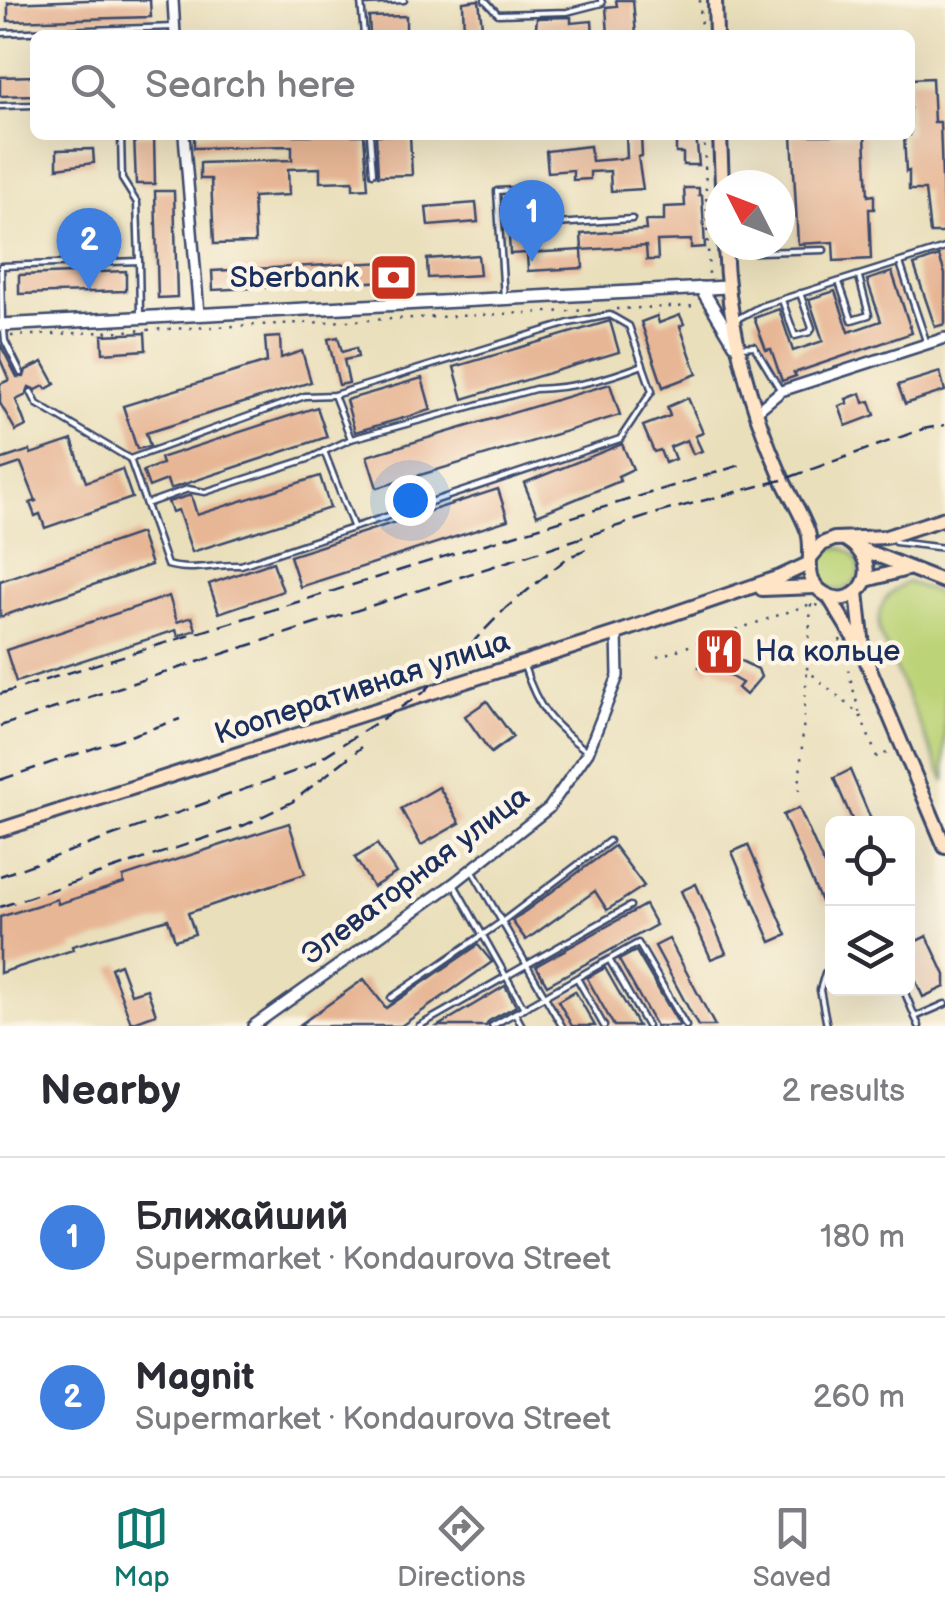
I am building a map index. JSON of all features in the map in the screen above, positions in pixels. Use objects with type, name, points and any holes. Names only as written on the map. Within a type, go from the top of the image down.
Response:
[{"type":"main road","points":[[714,0],[716,30]]},
{"type":"main road","points":[[720,140],[721,170]]},
{"type":"main road","points":[[726,260],[736,347],[782,480],[810,541],[809,561],[815,587],[830,597],[864,655],[945,847]]},
{"type":"main road","points":[[798,509],[840,539],[945,582]]},
{"type":"main road","points":[[809,561],[814,551],[840,539],[886,537],[945,518]]},
{"type":"main road","points":[[830,597],[847,597],[880,557],[920,525]]},
{"type":"main road","points":[[859,548],[865,556],[864,655]]},
{"type":"main road","name":"Кооперативная улица","points":[[0,830],[617,633],[740,591],[809,561]]},
{"type":"main road","points":[[864,581],[909,568]]},
{"type":"main road","name":"Кооперативная улица","points":[[740,591],[815,587]]},
{"type":"street","points":[[172,0],[175,30]]},
{"type":"street","points":[[184,140],[199,314]]},
{"type":"street","points":[[3,328],[140,317],[727,287]]},
{"type":"street","points":[[701,288],[736,347]]},
{"type":"street","points":[[756,411],[780,391],[945,338]]},
{"type":"street","name":"Элеваторная улица","points":[[253,1026],[454,884],[549,808],[588,752],[618,676],[617,633]]},
{"type":"lane","points":[[364,30],[362,2],[404,0]]},
{"type":"lane","points":[[485,0],[498,14],[568,12],[602,4],[602,0]]},
{"type":"lane","points":[[0,32],[30,32]]},
{"type":"lane","points":[[0,106],[30,105]]},
{"type":"lane","points":[[121,140],[122,179],[137,203],[140,317]]},
{"type":"lane","points":[[370,140],[373,172]]},
{"type":"lane","points":[[504,298],[497,191],[537,190],[540,225],[632,219]]},
{"type":"lane","points":[[795,250],[824,250]]},
{"type":"lane","points":[[732,322],[782,299],[944,250]]},
{"type":"lane","points":[[21,373],[3,328],[0,266],[139,261]]},
{"type":"lane","points":[[900,263],[928,344]]},
{"type":"lane","points":[[839,284],[852,320],[870,315],[859,277]]},
{"type":"lane","points":[[782,299],[794,334],[810,332],[800,293]]},
{"type":"lane","points":[[31,392],[37,404],[130,459],[167,565],[184,570],[212,564],[241,565],[620,439],[652,391],[629,326],[610,315],[515,339],[334,396],[305,396],[130,459]]},
{"type":"lane","points":[[736,347],[754,346],[780,391]]},
{"type":"lane","points":[[146,504],[188,489],[205,492],[324,452],[351,439],[536,389],[598,382],[642,365]]},
{"type":"lane","points":[[334,396],[351,439]]},
{"type":"lane","points":[[324,452],[354,527]]},
{"type":"lane","points":[[896,542],[945,548]]},
{"type":"lane","points":[[523,661],[532,692],[553,724],[588,752]]},
{"type":"lane","points":[[391,998],[609,841]]},
{"type":"lane","points":[[472,869],[562,1026]]},
{"type":"lane","points":[[454,884],[524,1008]]},
{"type":"lane","points":[[419,1026],[630,906]]},
{"type":"lane","points":[[492,1026],[638,942],[686,1026]]},
{"type":"lane","points":[[609,959],[647,1026]]},
{"type":"lane","points":[[825,973],[820,990],[827,1026]]},
{"type":"lane","points":[[576,978],[604,1026]]},
{"type":"lane","points":[[907,996],[919,1026]]},
{"type":"lane","points":[[915,1017],[945,1004]]},
{"type":"lane","points":[[515,1013],[522,1026]]},
{"type":"path","points":[[700,0],[701,30]]},
{"type":"path","points":[[704,140],[709,274]]},
{"type":"path","points":[[617,310],[696,306]]},
{"type":"path","points":[[3,328],[597,310]]},
{"type":"path","points":[[657,657],[811,604],[832,613]]},
{"type":"path","points":[[799,791],[811,604]]},
{"type":"path","points":[[840,640],[860,715],[878,757],[903,746]]},
{"type":"path","points":[[807,670],[860,715]]},
{"type":"green space","points":[[838,548],[853,554],[859,569],[853,584],[838,590],[823,584],[817,569],[823,554]]},
{"type":"green space","points":[[908,582],[945,596],[945,782],[879,632],[884,601]]},
{"type":"building","points":[[150,0],[151,17],[8,21],[8,3]]},
{"type":"building","points":[[479,0],[482,30],[464,30],[463,2]]},
{"type":"building","points":[[616,0],[633,0],[636,30],[608,30],[606,7],[617,6]]},
{"type":"building","points":[[406,16],[406,30],[370,30],[369,17]]},
{"type":"building","points":[[571,17],[571,23],[592,21],[593,30],[536,30],[537,18]]},
{"type":"building","points":[[30,76],[30,95],[0,96],[0,77]]},
{"type":"building","points":[[932,78],[934,122],[940,122],[944,233],[930,233],[925,190],[909,190],[904,140],[915,140],[915,79]]},
{"type":"building","points":[[134,140],[154,140],[155,184],[136,184]]},
{"type":"building","points":[[194,140],[364,140],[368,188],[353,189],[353,181],[320,182],[320,168],[288,169],[289,195],[253,197],[255,243],[214,244],[211,179],[200,179],[200,163],[292,160],[292,146],[194,148]]},
{"type":"building","points":[[376,140],[410,140],[412,175],[378,176]]},
{"type":"building","points":[[626,140],[641,140],[642,156],[638,157],[643,189],[611,191],[610,171],[590,172],[590,179],[573,180],[573,170],[548,172],[546,151],[590,146],[592,161],[627,158]]},
{"type":"building","points":[[676,140],[696,140],[699,165],[683,165],[683,153],[676,153]]},
{"type":"building","points":[[792,140],[865,140],[868,196],[874,195],[874,209],[869,209],[871,259],[834,261],[833,242],[798,244]]},
{"type":"building","points":[[93,149],[94,163],[57,168],[57,150]]},
{"type":"building","points":[[684,188],[699,188],[705,247],[691,248],[691,240],[657,241],[658,260],[647,260],[646,246],[582,250],[581,234],[646,230],[645,221],[664,221],[664,207],[685,206]]},
{"type":"building","points":[[155,191],[174,191],[177,297],[158,298]]},
{"type":"building","points":[[524,200],[527,253],[510,254],[507,202]]},
{"type":"building","points":[[476,203],[478,222],[428,226],[426,207]]},
{"type":"building","points":[[582,250],[583,268],[528,271],[527,253]]},
{"type":"building","points":[[478,255],[480,275],[428,278],[427,259]]},
{"type":"building","points":[[939,256],[945,274],[945,324],[935,327],[914,265]]},
{"type":"building","points":[[405,261],[407,280],[213,290],[212,271]]},
{"type":"building","points":[[126,271],[126,291],[19,294],[19,275]]},
{"type":"building","points":[[892,272],[912,333],[794,373],[796,376],[782,381],[754,318],[779,309],[793,351],[823,341],[809,299],[835,291],[849,332],[881,321],[867,280]]},
{"type":"building","points":[[680,315],[684,324],[680,326],[697,374],[663,387],[641,322],[657,316],[659,323]]},
{"type":"building","points":[[610,321],[619,352],[463,399],[454,367]]},
{"type":"building","points":[[145,333],[146,350],[103,353],[102,335]]},
{"type":"building","points":[[280,337],[281,358],[302,351],[311,382],[146,433],[150,446],[137,449],[123,406],[267,362],[265,338]]},
{"type":"building","points":[[338,337],[342,352],[356,348],[358,357],[344,360],[349,383],[339,385],[328,339]]},
{"type":"building","points":[[0,344],[17,377],[24,377],[26,370],[43,362],[55,384],[46,389],[29,387],[26,395],[16,400],[26,426],[16,431],[0,403],[0,384],[9,380],[0,359]]},
{"type":"building","points":[[940,372],[945,391],[905,404],[898,385]]},
{"type":"building","points":[[422,378],[431,410],[355,432],[346,400]]},
{"type":"building","points":[[610,384],[620,415],[377,488],[367,456]]},
{"type":"building","points":[[861,393],[864,403],[870,401],[875,415],[846,426],[839,406]]},
{"type":"building","points":[[688,398],[703,433],[695,436],[702,451],[693,454],[687,440],[670,447],[675,459],[665,463],[660,450],[654,452],[643,426],[670,416],[667,407]]},
{"type":"building","points":[[317,407],[327,437],[170,489],[167,480],[149,487],[143,471],[162,464],[160,458]]},
{"type":"building","points":[[72,440],[86,482],[122,469],[132,498],[45,528],[30,503],[36,501],[21,463],[0,470],[0,460]]},
{"type":"building","points":[[622,444],[633,469],[618,476],[620,481],[537,515],[524,483]]},
{"type":"building","points":[[320,476],[330,508],[192,552],[178,510],[172,512],[168,502],[191,495],[197,515]]},
{"type":"building","points":[[498,489],[508,520],[300,587],[290,556]]},
{"type":"building","points":[[140,533],[151,565],[0,617],[0,581]]},
{"type":"building","points":[[273,562],[283,591],[219,613],[209,584]]},
{"type":"building","points":[[169,596],[177,622],[192,617],[196,630],[178,636],[176,630],[16,682],[6,650]]},
{"type":"building","points":[[709,650],[720,651],[758,669],[761,677],[746,695],[738,688],[742,683],[712,666],[708,672],[699,667]]},
{"type":"building","points":[[487,701],[513,737],[491,753],[465,716]]},
{"type":"building","points":[[850,770],[870,816],[851,816],[834,778]]},
{"type":"building","points":[[439,787],[460,823],[421,845],[401,809]]},
{"type":"building","points":[[799,808],[825,867],[825,903],[822,904],[783,815]]},
{"type":"building","points":[[289,823],[305,874],[188,913],[195,934],[175,940],[168,919],[72,946],[73,950],[0,973],[0,917],[124,883],[123,877]]},
{"type":"building","points":[[377,844],[396,873],[373,887],[355,858]]},
{"type":"building","points":[[748,845],[787,935],[771,942],[732,852]]},
{"type":"building","points":[[614,846],[644,886],[607,910],[595,891],[526,940],[512,921]]},
{"type":"building","points":[[696,884],[726,953],[711,959],[681,891]]},
{"type":"building","points":[[645,905],[656,925],[547,985],[536,966]]},
{"type":"building","points":[[927,936],[945,975],[945,987],[923,997],[915,979],[915,942]]},
{"type":"building","points":[[669,939],[715,1026],[698,1026],[655,946]]},
{"type":"building","points":[[478,945],[492,962],[401,1026],[298,1026],[364,979],[386,1008]]},
{"type":"building","points":[[636,951],[680,1026],[656,1026],[619,960]]},
{"type":"building","points":[[120,964],[131,994],[147,989],[156,1014],[131,1023],[111,968]]},
{"type":"building","points":[[605,968],[638,1026],[614,1026],[587,978]]},
{"type":"building","points":[[505,986],[516,1006],[486,1026],[438,1026]]},
{"type":"building","points":[[575,991],[595,1026],[572,1026],[558,1001]]},
{"type":"railway","points":[[0,726],[664,511],[782,480],[923,429],[945,425]]},
{"type":"railway","points":[[0,694],[747,463]]},
{"type":"railway","points":[[0,876],[307,767],[423,693],[506,608],[566,559],[592,546]]},
{"type":"railway","points":[[0,780],[180,719]]},
{"type":"railway","points":[[0,907],[245,825],[292,802],[362,747]]},
{"type":"place","name":"Ближайший","points":[[532,262]]},
{"type":"place","name":"Sberbank","points":[[394,277]]},
{"type":"place","name":"Magnit","points":[[89,290]]},
{"type":"place","name":"На кольце","points":[[720,651]]}]
